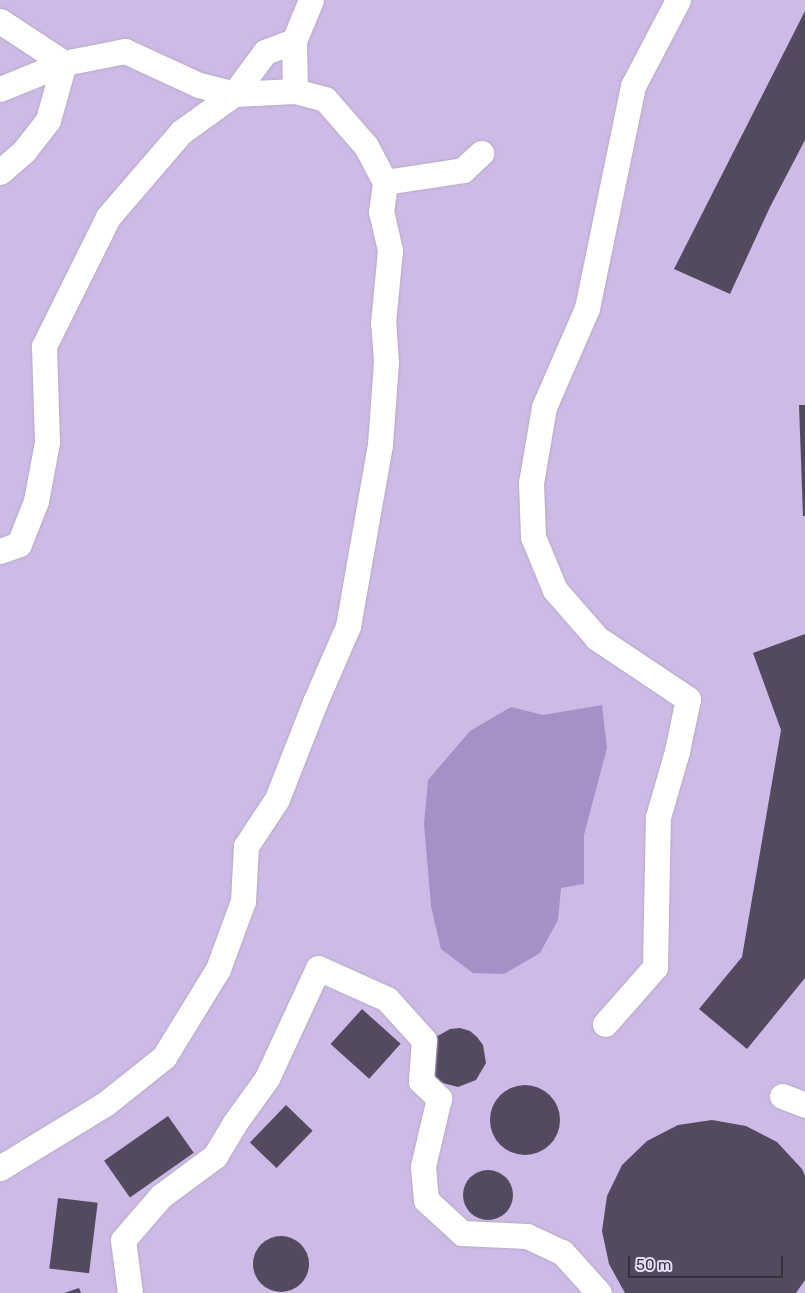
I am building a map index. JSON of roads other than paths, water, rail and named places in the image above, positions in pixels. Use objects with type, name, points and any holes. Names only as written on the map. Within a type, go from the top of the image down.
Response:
[{"type":"lane","points":[[295,91],[294,41],[312,0]]},
{"type":"lane","points":[[605,1024],[655,967],[658,817],[677,751],[688,699],[598,638],[554,590],[533,537],[530,483],[544,407],[588,308],[633,86],[678,0]]},
{"type":"lane","points":[[0,21],[64,63]]},
{"type":"lane","points":[[0,551],[19,544],[36,501],[47,442],[44,346],[108,217],[181,132],[234,94],[265,52],[294,41]]},
{"type":"lane","points":[[0,89],[64,63],[125,51],[199,84],[234,94],[295,91],[325,98],[366,146],[384,182],[380,212],[390,250],[383,323],[386,362],[380,445],[348,626],[315,702],[277,798],[246,846],[243,901],[218,969],[164,1057],[105,1104],[0,1168]]},
{"type":"lane","points":[[0,172],[24,151],[48,120],[64,63]]},
{"type":"lane","points":[[384,182],[463,170],[480,153]]},
{"type":"lane","points":[[130,1293],[123,1240],[161,1196],[215,1156],[234,1124],[267,1078],[318,968],[386,999],[424,1040],[421,1081],[439,1098],[423,1166],[426,1200],[462,1233],[527,1236],[562,1252],[599,1293]]},
{"type":"lane","points":[[782,1096],[805,1105]]}]
